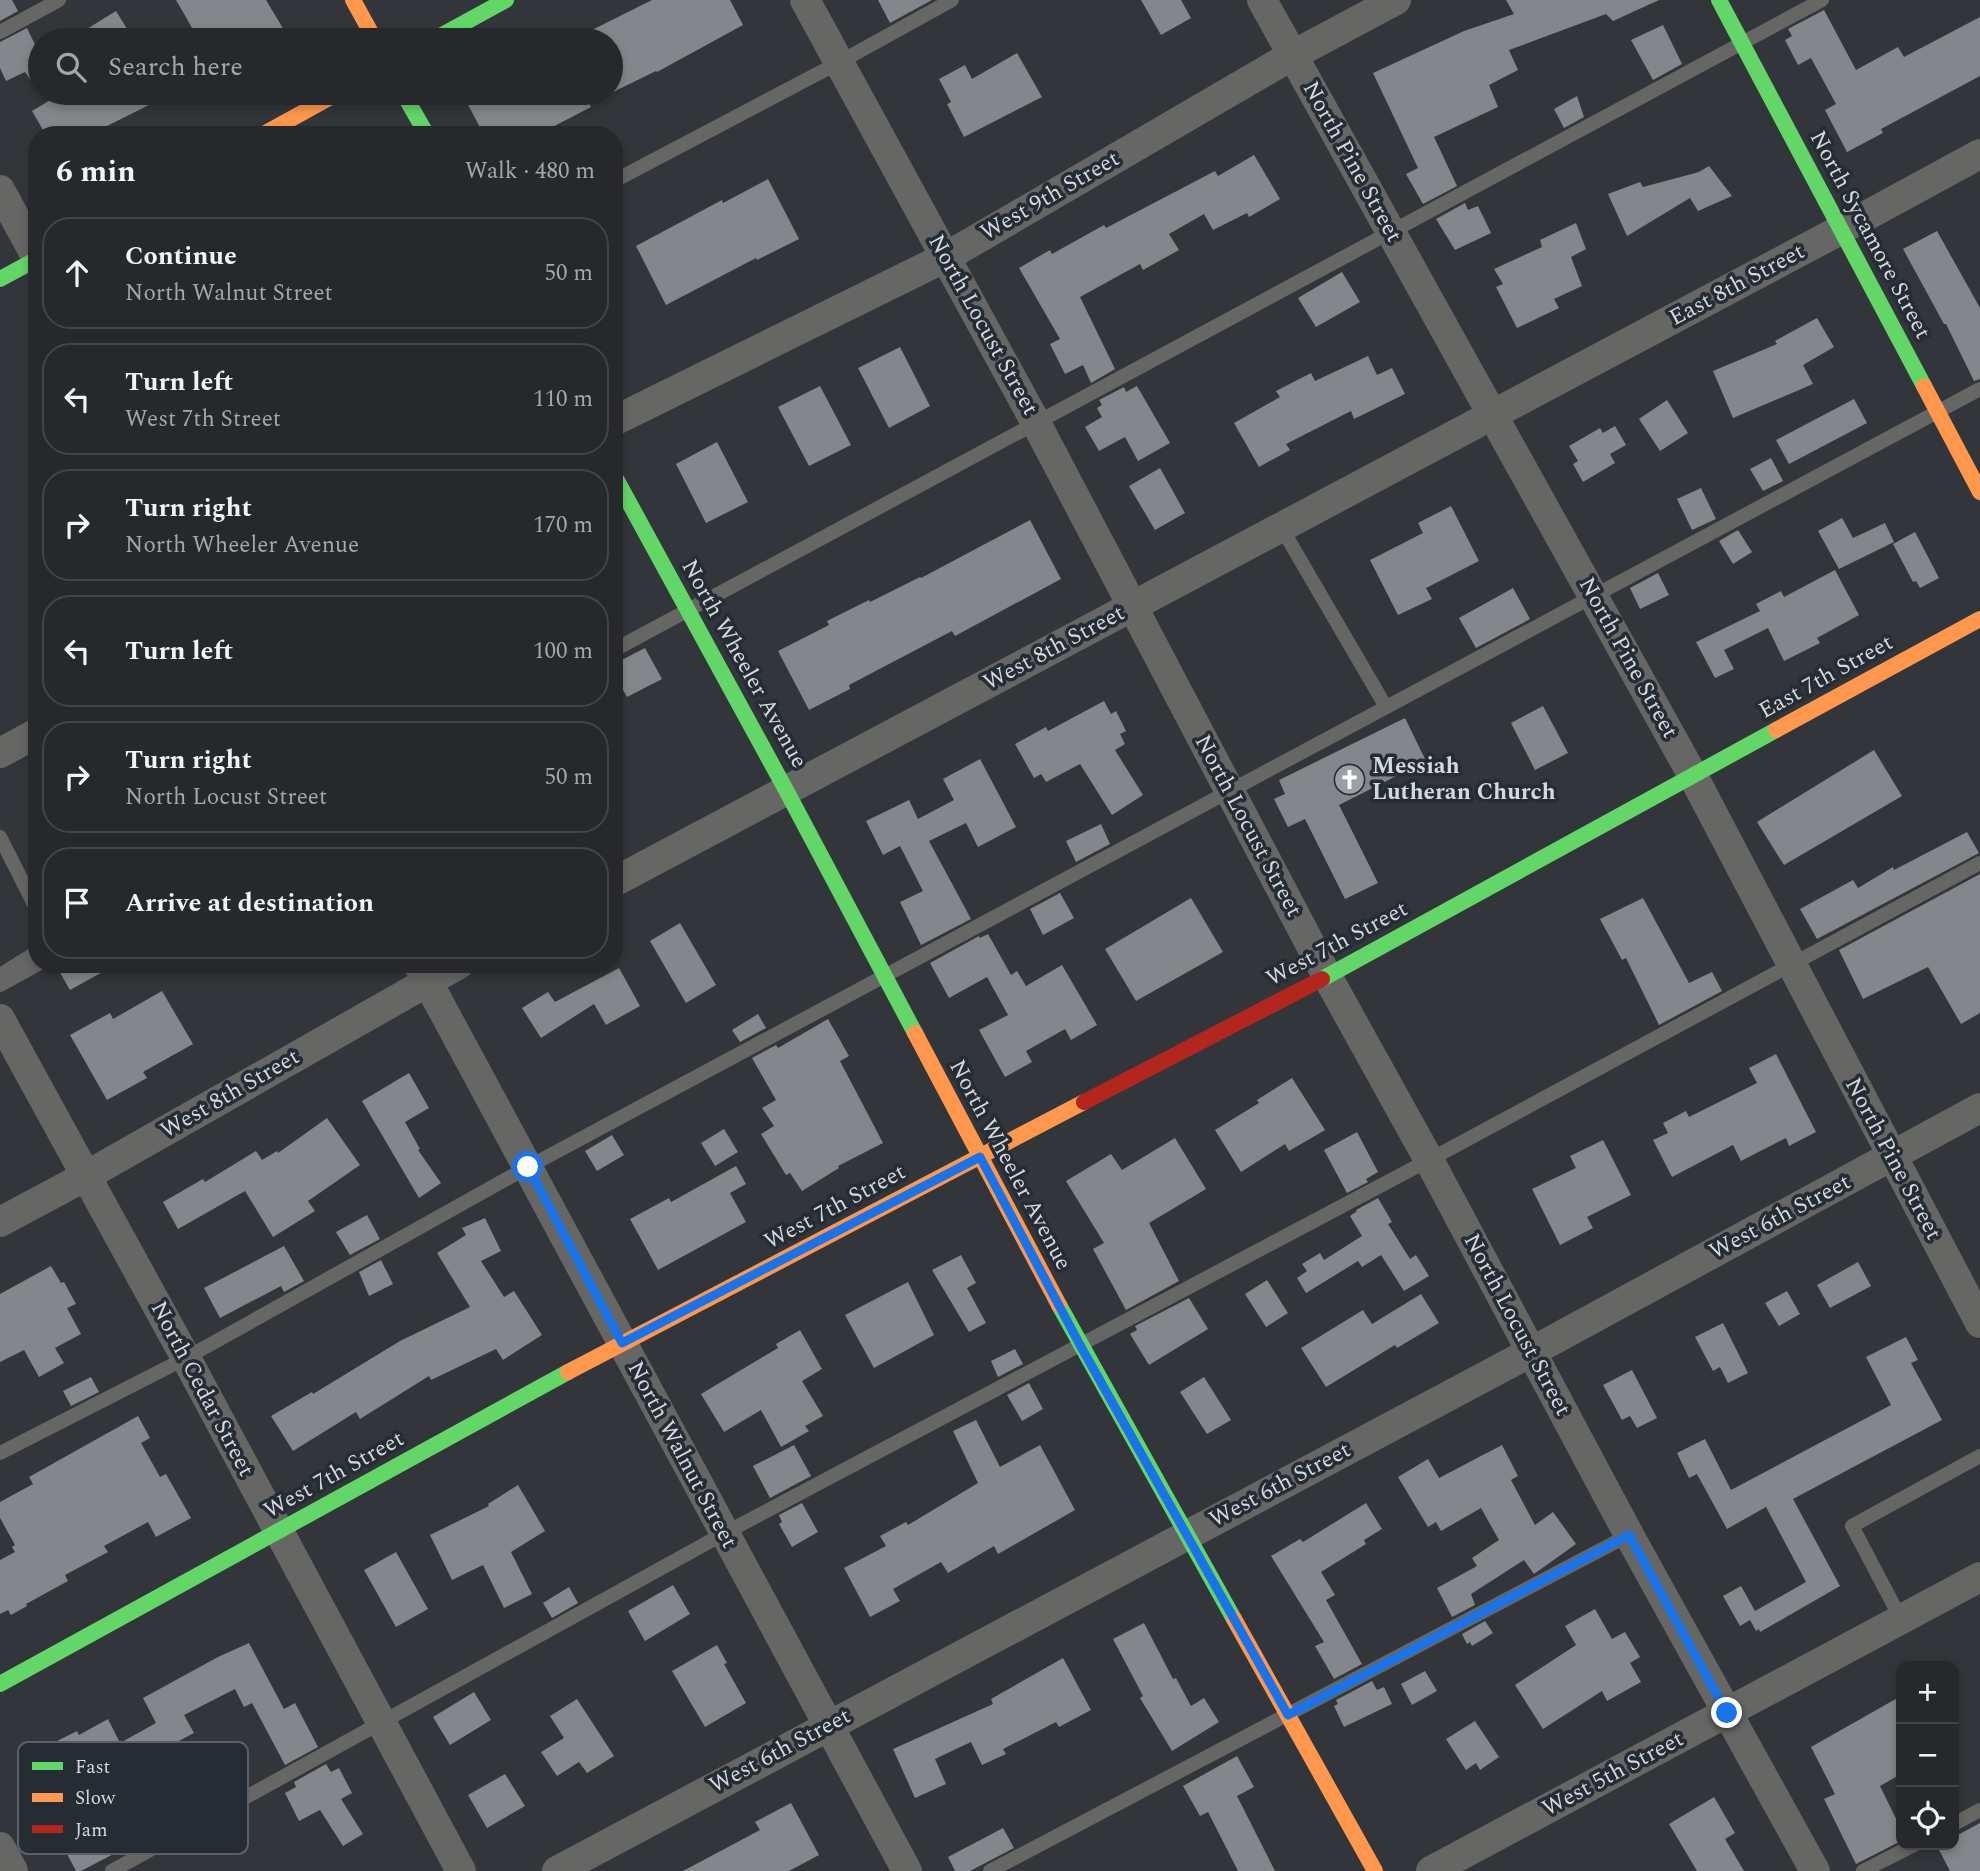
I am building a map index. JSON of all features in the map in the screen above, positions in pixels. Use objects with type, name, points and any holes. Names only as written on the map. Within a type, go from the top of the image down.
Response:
[{"type":"street","points":[[352,0],[368,28]]},
{"type":"street","points":[[455,28],[506,0]]},
{"type":"street","name":"North Locust Street","points":[[805,0],[1036,423],[1327,976],[1429,1160],[1629,1535],[1815,1871]]},
{"type":"street","name":"North Pine Street","points":[[1262,0],[1693,776],[1980,1323]]},
{"type":"street","name":"West 9th Street","points":[[623,417],[946,257],[1293,55],[1396,0]]},
{"type":"street","name":"North Sycamore Street","points":[[1719,0],[1980,492]]},
{"type":"street","points":[[278,126],[316,105]]},
{"type":"street","points":[[410,105],[421,126]]},
{"type":"street","name":"East 8th Street","points":[[1493,415],[1980,153]]},
{"type":"street","points":[[0,190],[28,242]]},
{"type":"street","points":[[0,279],[28,264]]},
{"type":"street","name":"West 8th Street","points":[[623,876],[1493,415]]},
{"type":"street","name":"North Wheeler Avenue","points":[[623,491],[786,790],[1080,1345],[1375,1871]]},
{"type":"street","name":"East 7th Street","points":[[1693,776],[1980,619]]},
{"type":"street","points":[[0,753],[28,738]]},
{"type":"street","name":"West 7th Street","points":[[0,1684],[622,1343],[1327,976],[1693,776]]},
{"type":"street","name":"West 8th Street","points":[[0,1222],[86,1176],[422,973]]},
{"type":"street","name":"North Walnut Street","points":[[422,973],[907,1871]]},
{"type":"street","name":"North Cedar Street","points":[[0,1020],[186,1358],[461,1871]]},
{"type":"street","name":"West 6th Street","points":[[557,1871],[1531,1352],[1980,1108]]},
{"type":"street","name":"West 5th Street","points":[[1431,1871],[1980,1577]]},
{"type":"street","points":[[0,1847],[13,1871]]},
{"type":"lane","points":[[0,32],[60,0]]},
{"type":"lane","points":[[623,176],[952,0]]},
{"type":"lane","points":[[623,645],[1822,0]]},
{"type":"lane","points":[[0,1453],[186,1358],[528,1167],[1980,388]]},
{"type":"lane","points":[[1281,527],[1386,707]]},
{"type":"lane","points":[[0,837],[28,892]]},
{"type":"lane","points":[[248,1796],[725,1533],[1429,1160],[1980,863]]},
{"type":"lane","points":[[0,975],[28,958]]},
{"type":"lane","points":[[0,985],[28,970]]},
{"type":"lane","points":[[1901,1619],[1852,1526],[1980,1456]]},
{"type":"lane","points":[[990,1871],[1629,1535]]},
{"type":"lane","points":[[1959,1821],[1980,1810]]},
{"type":"lane","points":[[1863,1871],[1904,1850]]},
{"type":"lane","points":[[112,1871],[143,1854]]},
{"type":"building","points":[[0,0],[12,0],[18,11],[0,21]]},
{"type":"building","points":[[176,0],[266,0],[283,28],[192,28]]},
{"type":"building","points":[[652,0],[730,0],[743,25],[657,72],[623,87],[623,28],[596,28]]},
{"type":"building","points":[[878,0],[932,0],[890,23]]},
{"type":"building","points":[[1141,0],[1181,0],[1191,18],[1161,35]]},
{"type":"building","points":[[1506,0],[1659,0],[1613,21],[1606,14],[1509,50],[1518,70],[1489,85],[1498,107],[1434,137],[1457,186],[1423,204],[1406,174],[1418,168],[1373,73],[1464,31],[1514,14]]},
{"type":"building","points":[[1824,10],[1856,70],[1898,47],[1904,57],[1980,17],[1980,76],[1881,129],[1883,133],[1847,152],[1825,110],[1836,104],[1811,58],[1798,65],[1785,40],[1792,36],[1788,29]]},
{"type":"building","points":[[116,11],[127,28],[88,28]]},
{"type":"building","points":[[1663,25],[1682,64],[1653,80],[1631,40]]},
{"type":"building","points":[[27,28],[28,76],[25,72],[6,81],[0,68],[0,42]]},
{"type":"building","points":[[1017,53],[1042,97],[964,137],[947,104],[951,102],[939,79],[965,65],[972,79]]},
{"type":"building","points":[[1577,96],[1584,117],[1564,128],[1554,109]]},
{"type":"building","points":[[42,105],[149,105],[107,126],[41,126],[32,111]]},
{"type":"building","points":[[468,105],[591,107],[554,126],[479,126]]},
{"type":"building","points":[[1254,155],[1280,199],[1249,217],[1247,213],[1213,230],[1204,214],[1169,234],[1179,250],[1143,270],[1140,264],[1080,297],[1115,369],[1091,383],[1083,365],[1065,374],[1050,344],[1060,339],[1019,268],[1050,250],[1052,254],[1104,225],[1106,228],[1215,171],[1218,176]]},
{"type":"building","points":[[1709,166],[1732,196],[1698,211],[1690,198],[1627,236],[1608,194],[1640,182],[1643,187],[1699,172]]},
{"type":"building","points":[[768,179],[799,239],[666,305],[636,246]]},
{"type":"building","points":[[1465,203],[1468,210],[1478,206],[1491,233],[1455,250],[1436,219]]},
{"type":"building","points":[[1576,223],[1586,249],[1571,257],[1582,286],[1554,299],[1559,308],[1517,328],[1496,287],[1503,284],[1494,269],[1542,247],[1540,240]]},
{"type":"building","points":[[1937,231],[1980,308],[1980,379],[1974,381],[1946,324],[1903,249]]},
{"type":"building","points":[[1342,272],[1360,302],[1316,327],[1298,298]]},
{"type":"building","points":[[1817,318],[1834,347],[1803,365],[1813,384],[1733,418],[1713,371],[1777,344],[1775,341]]},
{"type":"building","points":[[900,347],[930,406],[889,428],[858,368]]},
{"type":"building","points":[[1368,356],[1377,375],[1392,368],[1405,394],[1354,419],[1351,411],[1286,444],[1290,450],[1259,467],[1234,423],[1280,397],[1276,391],[1311,373],[1315,381]]},
{"type":"building","points":[[820,386],[851,445],[809,466],[778,407]]},
{"type":"building","points":[[1137,386],[1170,443],[1138,461],[1125,437],[1099,451],[1085,427],[1102,417],[1097,408],[1102,405],[1099,400],[1124,387],[1126,392]]},
{"type":"building","points":[[1854,399],[1867,423],[1789,464],[1776,440]]},
{"type":"building","points":[[1667,400],[1688,433],[1660,451],[1639,419]]},
{"type":"building","points":[[1615,426],[1626,445],[1610,454],[1615,463],[1583,482],[1573,464],[1578,461],[1569,446],[1600,428],[1603,433]]},
{"type":"building","points":[[717,442],[748,502],[706,523],[676,464]]},
{"type":"building","points":[[1771,458],[1783,481],[1763,491],[1750,469]]},
{"type":"building","points":[[1160,468],[1185,513],[1155,530],[1129,486]]},
{"type":"building","points":[[1701,488],[1716,519],[1692,530],[1677,499]]},
{"type":"building","points":[[1451,506],[1479,561],[1426,588],[1432,599],[1398,615],[1370,560],[1423,533],[1418,523]]},
{"type":"building","points":[[1842,518],[1853,538],[1885,523],[1894,542],[1839,569],[1818,531]]},
{"type":"building","points":[[1030,520],[1061,579],[955,636],[952,631],[849,685],[850,689],[809,710],[778,651],[829,625],[827,621],[921,578]]},
{"type":"building","points":[[1738,530],[1752,552],[1733,564],[1719,541]]},
{"type":"building","points":[[1915,532],[1939,578],[1920,588],[1916,581],[1913,582],[1893,544]]},
{"type":"building","points":[[1835,570],[1859,615],[1817,638],[1820,643],[1784,661],[1768,628],[1724,650],[1734,669],[1715,678],[1696,642],[1760,611],[1756,604],[1781,591],[1784,597]]},
{"type":"building","points":[[1658,573],[1669,595],[1640,609],[1630,588]]},
{"type":"building","points":[[1513,588],[1530,619],[1476,648],[1459,618]]},
{"type":"building","points":[[645,648],[662,679],[627,697],[623,690],[623,659]]},
{"type":"building","points":[[1104,701],[1111,714],[1116,711],[1126,731],[1120,734],[1125,744],[1115,750],[1143,795],[1112,815],[1080,764],[1046,782],[1041,774],[1034,778],[1015,744],[1046,727],[1048,731]]},
{"type":"building","points":[[1543,706],[1568,753],[1535,770],[1511,723]]},
{"type":"building","points":[[1405,718],[1426,761],[1339,805],[1378,883],[1345,899],[1305,819],[1288,827],[1274,799],[1285,794],[1279,780]]},
{"type":"building","points":[[1874,750],[1902,796],[1784,865],[1757,822]]},
{"type":"building","points":[[980,759],[1016,827],[978,847],[966,823],[929,841],[971,919],[921,945],[900,902],[923,891],[900,846],[883,855],[866,821],[909,800],[918,819],[954,800],[943,779]]},
{"type":"building","points":[[1101,824],[1110,844],[1076,862],[1066,841]]},
{"type":"building","points":[[1967,832],[1979,853],[1817,939],[1800,909],[1853,880],[1858,888],[1893,867],[1894,870]]},
{"type":"building","points":[[1980,874],[1980,1013],[1961,1024],[1928,967],[1863,999],[1839,950]]},
{"type":"building","points":[[1060,893],[1074,918],[1043,935],[1030,909]]},
{"type":"building","points":[[1191,898],[1223,952],[1136,1001],[1105,949]]},
{"type":"building","points":[[1643,898],[1689,983],[1712,972],[1722,991],[1659,1025],[1626,958],[1622,960],[1600,919]]},
{"type":"building","points":[[680,923],[716,985],[686,1003],[650,941]]},
{"type":"building","points":[[988,934],[1011,975],[1017,971],[1026,986],[1062,965],[1097,1025],[1071,1040],[1065,1029],[1026,1051],[1032,1062],[1005,1077],[979,1030],[1008,1015],[987,977],[949,998],[930,963],[979,936],[980,938]]},
{"type":"building","points":[[60,973],[101,973],[70,990]]},
{"type":"building","points":[[610,973],[622,973],[640,1006],[606,1025],[594,1004],[541,1038],[522,1008],[548,992],[555,1002]]},
{"type":"building","points":[[162,991],[193,1044],[143,1072],[147,1078],[107,1100],[70,1035],[110,1013],[113,1019]]},
{"type":"building","points":[[758,1014],[766,1028],[740,1042],[732,1030]]},
{"type":"building","points":[[828,1019],[849,1056],[840,1061],[883,1143],[838,1166],[839,1168],[802,1191],[790,1173],[786,1175],[761,1134],[774,1126],[762,1108],[776,1100],[752,1058],[776,1045],[778,1048]]},
{"type":"building","points":[[1776,1054],[1816,1132],[1789,1146],[1786,1138],[1741,1161],[1733,1145],[1672,1177],[1653,1140],[1668,1133],[1663,1123],[1686,1111],[1689,1117],[1757,1083],[1749,1068]]},
{"type":"building","points":[[409,1073],[429,1108],[405,1122],[420,1149],[418,1150],[441,1183],[419,1198],[362,1101]]},
{"type":"building","points":[[1292,1078],[1325,1130],[1289,1151],[1285,1144],[1241,1172],[1215,1130],[1259,1103],[1257,1100]]},
{"type":"building","points":[[327,1118],[360,1165],[308,1201],[315,1211],[273,1237],[245,1191],[178,1229],[163,1202],[203,1179],[205,1182],[256,1151],[262,1160],[277,1151],[278,1153]]},
{"type":"building","points":[[724,1129],[738,1152],[715,1166],[701,1143]]},
{"type":"building","points":[[1357,1132],[1378,1172],[1366,1179],[1368,1182],[1347,1193],[1324,1150]]},
{"type":"building","points":[[612,1135],[624,1155],[597,1171],[585,1151]]},
{"type":"building","points":[[1175,1138],[1206,1189],[1149,1223],[1179,1281],[1126,1310],[1093,1249],[1104,1243],[1066,1181],[1111,1154],[1122,1170]]},
{"type":"building","points":[[1603,1140],[1631,1195],[1587,1217],[1593,1228],[1560,1245],[1532,1189],[1576,1168],[1570,1156]]},
{"type":"building","points":[[736,1166],[746,1184],[730,1193],[746,1222],[658,1270],[630,1219],[669,1198],[671,1202]]},
{"type":"building","points":[[1378,1198],[1392,1222],[1388,1224],[1410,1259],[1416,1255],[1429,1276],[1404,1291],[1381,1255],[1362,1267],[1358,1261],[1306,1293],[1297,1278],[1307,1271],[1302,1264],[1320,1253],[1324,1260],[1362,1236],[1350,1216]]},
{"type":"building","points":[[367,1215],[380,1239],[350,1255],[336,1232]]},
{"type":"building","points":[[485,1218],[501,1251],[481,1261],[504,1297],[514,1291],[542,1335],[503,1360],[496,1349],[431,1380],[429,1376],[360,1419],[356,1412],[293,1451],[271,1416],[400,1341],[470,1307],[437,1253],[466,1235],[462,1228]]},
{"type":"building","points":[[284,1246],[304,1281],[284,1292],[281,1286],[220,1318],[204,1288]]},
{"type":"building","points":[[961,1255],[976,1283],[967,1288],[986,1323],[969,1332],[932,1270]]},
{"type":"building","points":[[381,1260],[393,1284],[369,1296],[359,1272]]},
{"type":"building","points":[[1858,1262],[1871,1286],[1830,1308],[1817,1285]]},
{"type":"building","points":[[51,1266],[76,1304],[67,1308],[81,1334],[55,1348],[64,1363],[39,1377],[24,1350],[0,1362],[0,1294]]},
{"type":"building","points":[[1267,1280],[1288,1313],[1266,1327],[1245,1294]]},
{"type":"building","points":[[908,1282],[934,1335],[874,1368],[845,1315]]},
{"type":"building","points":[[1787,1291],[1800,1314],[1779,1326],[1765,1303]]},
{"type":"building","points":[[1421,1294],[1439,1323],[1397,1348],[1395,1345],[1326,1387],[1301,1348],[1363,1310],[1372,1324]]},
{"type":"building","points":[[1189,1298],[1208,1329],[1149,1365],[1130,1334],[1137,1330],[1135,1326]]},
{"type":"building","points":[[1723,1323],[1748,1373],[1728,1383],[1720,1367],[1713,1371],[1695,1337]]},
{"type":"building","points":[[800,1330],[822,1369],[802,1381],[823,1416],[805,1426],[809,1431],[781,1447],[761,1410],[724,1432],[701,1394],[778,1348],[776,1344]]},
{"type":"building","points":[[1906,1337],[1918,1360],[1911,1363],[1942,1420],[1793,1499],[1840,1586],[1760,1632],[1759,1629],[1756,1631],[1750,1620],[1740,1626],[1723,1596],[1741,1586],[1755,1611],[1806,1582],[1766,1507],[1727,1529],[1697,1474],[1689,1478],[1677,1453],[1705,1439],[1731,1490],[1891,1405],[1866,1357]]},
{"type":"building","points":[[1015,1349],[1023,1364],[998,1377],[991,1361]]},
{"type":"building","points":[[1632,1370],[1657,1418],[1637,1428],[1630,1416],[1622,1420],[1603,1385]]},
{"type":"building","points":[[91,1377],[99,1392],[71,1406],[63,1391]]},
{"type":"building","points":[[1204,1377],[1231,1420],[1207,1434],[1180,1392]]},
{"type":"building","points":[[1029,1383],[1043,1409],[1022,1421],[1007,1395]]},
{"type":"building","points":[[138,1416],[150,1438],[141,1443],[160,1477],[166,1474],[191,1518],[156,1537],[148,1522],[104,1546],[108,1552],[65,1575],[68,1581],[11,1615],[8,1610],[0,1614],[0,1560],[15,1552],[12,1547],[15,1545],[0,1518],[0,1502],[33,1484],[29,1477]]},
{"type":"building","points":[[976,1420],[1000,1467],[1040,1445],[1075,1510],[998,1554],[994,1546],[948,1573],[941,1562],[893,1589],[900,1601],[870,1617],[844,1568],[886,1546],[880,1536],[906,1522],[908,1525],[978,1483],[953,1431]]},
{"type":"building","points":[[794,1445],[811,1476],[770,1498],[753,1466]]},
{"type":"building","points":[[1502,1445],[1518,1476],[1511,1480],[1535,1525],[1553,1512],[1576,1544],[1534,1574],[1524,1560],[1471,1594],[1475,1605],[1452,1617],[1437,1588],[1477,1566],[1472,1558],[1499,1540],[1481,1508],[1441,1531],[1436,1522],[1428,1527],[1398,1477],[1428,1459],[1439,1478]]},
{"type":"building","points":[[518,1485],[545,1531],[511,1552],[532,1594],[504,1608],[483,1565],[452,1580],[430,1535],[489,1506],[488,1504]]},
{"type":"building","points":[[802,1503],[818,1532],[792,1547],[779,1524],[782,1522],[779,1515]]},
{"type":"building","points":[[1366,1503],[1382,1529],[1364,1540],[1366,1544],[1321,1572],[1335,1595],[1326,1600],[1362,1664],[1334,1679],[1315,1646],[1324,1642],[1271,1556],[1300,1539],[1303,1542]]},
{"type":"building","points":[[396,1552],[428,1609],[396,1627],[364,1570]]},
{"type":"building","points":[[673,1585],[690,1614],[645,1641],[628,1611]]},
{"type":"building","points":[[569,1587],[578,1603],[552,1618],[543,1603]]},
{"type":"building","points":[[1595,1609],[1612,1639],[1625,1632],[1640,1657],[1630,1663],[1641,1682],[1607,1701],[1602,1691],[1543,1729],[1515,1685],[1576,1645],[1565,1626]]},
{"type":"building","points":[[1485,1621],[1493,1633],[1472,1646],[1470,1642],[1467,1644],[1462,1634]]},
{"type":"building","points":[[1144,1623],[1173,1679],[1176,1678],[1191,1706],[1204,1698],[1219,1722],[1172,1751],[1140,1698],[1143,1696],[1113,1639]]},
{"type":"building","points":[[249,1643],[284,1709],[295,1703],[318,1747],[285,1765],[252,1703],[244,1707],[235,1689],[184,1715],[194,1733],[177,1742],[122,1742],[156,1723],[143,1698]]},
{"type":"building","points":[[717,1645],[727,1663],[724,1664],[746,1703],[705,1727],[672,1671]]},
{"type":"building","points":[[1063,1658],[1091,1710],[1059,1727],[1056,1722],[1003,1749],[1006,1754],[982,1765],[971,1742],[935,1759],[946,1784],[915,1798],[893,1749],[993,1704],[991,1699]]},
{"type":"building","points":[[1425,1671],[1437,1691],[1412,1705],[1401,1684]]},
{"type":"building","points":[[1372,1681],[1377,1690],[1384,1687],[1392,1704],[1344,1727],[1334,1706],[1338,1704],[1336,1700]]},
{"type":"building","points":[[474,1692],[491,1720],[450,1745],[433,1717]]},
{"type":"building","points":[[577,1699],[614,1756],[587,1773],[579,1762],[557,1776],[541,1752],[564,1738],[550,1716]]},
{"type":"building","points":[[1896,1699],[1896,1777],[1880,1786],[1896,1819],[1896,1844],[1856,1864],[1824,1799],[1835,1794],[1811,1747]]},
{"type":"building","points":[[108,1719],[120,1742],[55,1742],[77,1731],[79,1735]]},
{"type":"building","points":[[1475,1721],[1499,1757],[1480,1770],[1476,1763],[1466,1770],[1446,1739]]},
{"type":"building","points":[[1237,1756],[1254,1787],[1237,1796],[1275,1871],[1238,1871],[1208,1812],[1200,1816],[1183,1786]]},
{"type":"building","points":[[326,1764],[331,1772],[339,1768],[352,1793],[341,1799],[363,1834],[343,1846],[320,1810],[299,1821],[285,1793],[296,1787],[294,1782]]},
{"type":"building","points":[[505,1774],[525,1806],[487,1828],[468,1795]]},
{"type":"building","points":[[1714,1797],[1735,1833],[1725,1839],[1744,1871],[1697,1871],[1669,1824]]},
{"type":"building","points":[[791,1803],[819,1855],[789,1871],[683,1871],[760,1830],[755,1822]]},
{"type":"building","points":[[1980,1823],[1980,1871],[1950,1871],[1939,1850],[1959,1850],[1959,1834]]},
{"type":"building","points":[[1003,1828],[1014,1848],[970,1871],[955,1871],[948,1857]]},
{"type":"building","points":[[67,1854],[113,1854],[81,1871],[76,1871]]},
{"type":"traffic: fast","points":[[455,28],[506,0]]},
{"type":"traffic: fast","points":[[1719,0],[1924,386]]},
{"type":"traffic: fast","points":[[410,105],[422,126]]},
{"type":"traffic: fast","points":[[0,279],[28,264]]},
{"type":"traffic: fast","points":[[623,491],[915,1033]]},
{"type":"traffic: fast","points":[[1322,979],[1776,730]]},
{"type":"traffic: fast","points":[[1059,1305],[1234,1619]]},
{"type":"traffic: fast","points":[[0,1684],[568,1372]]},
{"type":"traffic: slow","points":[[353,0],[368,28]]},
{"type":"traffic: slow","points":[[278,126],[316,105]]},
{"type":"traffic: slow","points":[[1924,386],[1980,492]]},
{"type":"traffic: slow","points":[[1776,730],[1980,619]]},
{"type":"traffic: slow","points":[[915,1033],[1059,1305]]},
{"type":"traffic: slow","points":[[568,1372],[1084,1102]]},
{"type":"traffic: slow","points":[[1234,1619],[1375,1871]]},
{"type":"traffic: jam","points":[[1084,1102],[1322,979]]},
{"type":"place","name":"Messiah Lutheran Church","points":[[1349,779]]},
{"type":"route","points":[[528,1167],[622,1343],[980,1157],[1080,1345],[1288,1715],[1629,1535],[1727,1713]]}]
